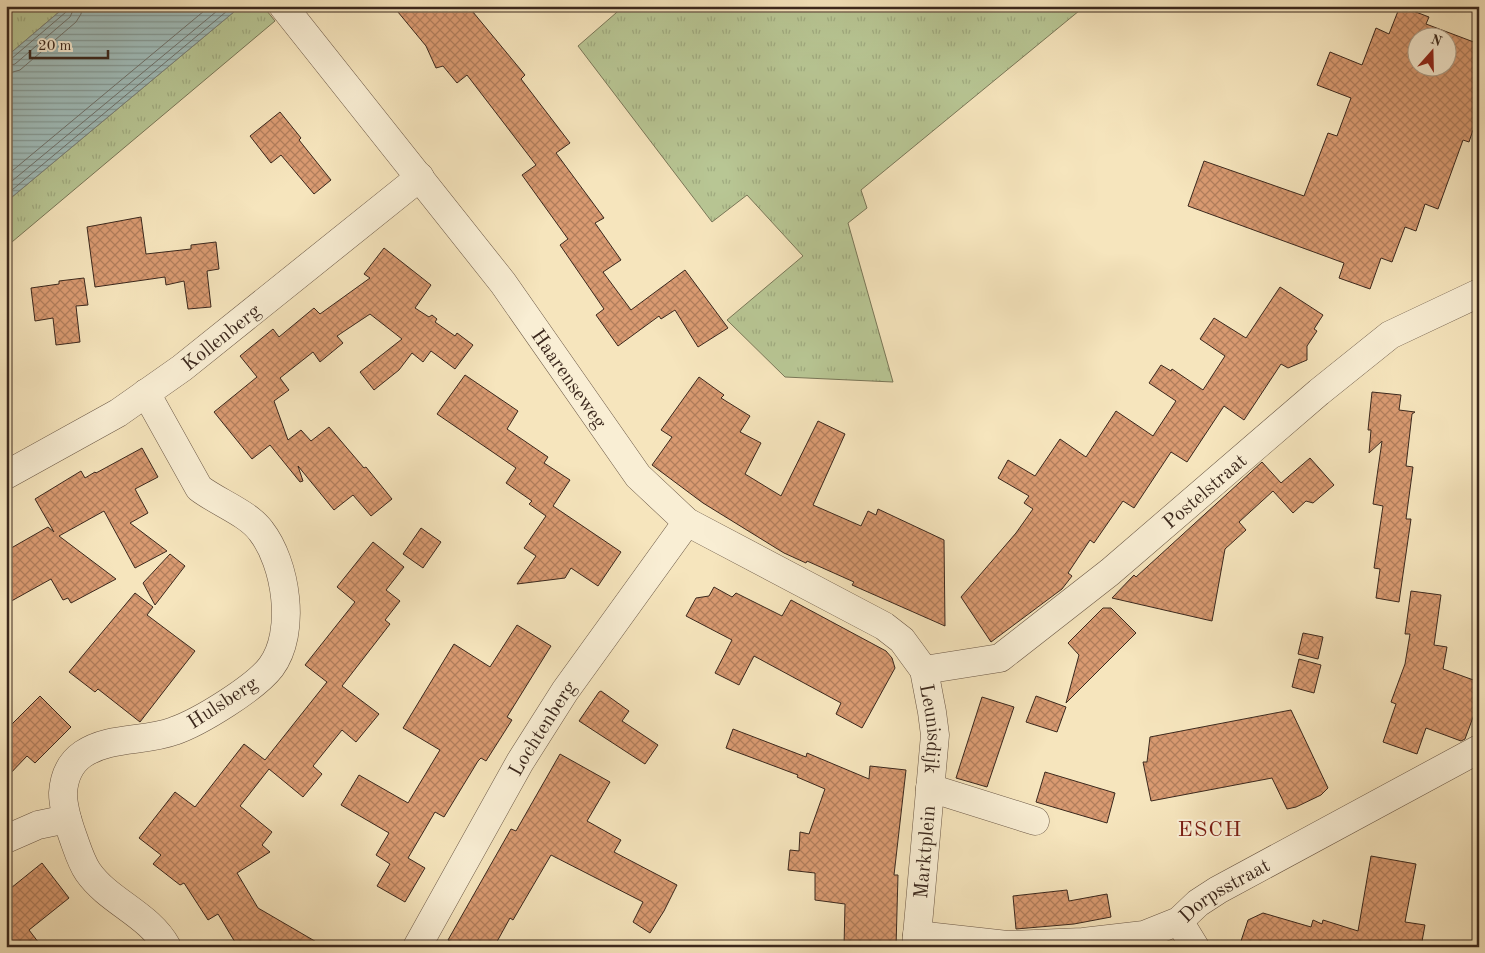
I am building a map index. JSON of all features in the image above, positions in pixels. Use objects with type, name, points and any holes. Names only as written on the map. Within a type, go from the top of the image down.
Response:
[{"type":"street","name":"Haarenseweg","points":[[283,6],[420,176],[503,283],[638,476],[688,522],[748,556],[884,626],[902,640],[924,670]]},
{"type":"street","name":"Kollenberg","points":[[6,476],[118,413],[182,368],[420,176]]},
{"type":"street","name":"Postelstraat","points":[[924,670],[1000,658],[1110,572],[1319,392],[1390,335],[1479,293]]},
{"type":"street","name":"Hulsberg","points":[[146,393],[199,488],[213,499],[253,522],[267,540],[283,577],[286,595],[284,631],[280,648],[272,666],[255,683],[197,721],[174,732],[109,742],[83,754],[68,769],[63,793],[67,818],[87,872],[111,896],[156,932],[167,947]]},
{"type":"street","name":"Lochtenberg","points":[[417,947],[520,762],[565,692],[688,522]]},
{"type":"street","name":"Leunisdijk","points":[[924,670],[935,735],[930,788]]},
{"type":"street","name":"Dorpsstraat","points":[[916,941],[1008,944],[1083,942],[1144,935],[1180,921],[1198,903],[1218,890],[1479,749]]},
{"type":"street","name":"Marktplein","points":[[916,941],[930,788],[1035,821]]},
{"type":"street","points":[[6,839],[38,825],[67,818]]},
{"type":"street","points":[[1180,921],[1195,947]]},
{"type":"green space","points":[[16,6],[66,6],[6,57],[6,14]]},
{"type":"green space","points":[[241,6],[263,6],[275,21],[6,247],[6,202]]},
{"type":"green space","points":[[624,6],[1085,6],[861,190],[867,208],[848,223],[893,382],[785,377],[727,320],[803,256],[747,195],[712,222],[578,46]]},
{"type":"water","points":[[66,6],[241,6],[6,202],[6,57]]},
{"type":"building","points":[[393,6],[468,6],[525,75],[521,79],[570,143],[556,153],[604,218],[595,223],[621,260],[603,272],[631,310],[685,270],[728,328],[698,347],[675,310],[661,319],[659,316],[618,346],[596,315],[604,309],[560,245],[568,239],[522,175],[536,165],[467,75],[457,83],[443,66],[436,68],[426,46]]},
{"type":"building","points":[[1400,6],[1429,17],[1426,24],[1437,28],[1408,28],[1408,78],[1458,78],[1458,36],[1479,44],[1479,132],[1473,130],[1469,142],[1463,140],[1438,209],[1425,204],[1416,231],[1405,227],[1392,262],[1381,258],[1370,289],[1339,278],[1344,263],[1188,206],[1204,161],[1304,196],[1328,133],[1337,136],[1351,98],[1317,85],[1330,52],[1362,65],[1376,28],[1389,34]]},
{"type":"building","points":[[280,112],[301,138],[299,140],[331,180],[314,194],[281,155],[271,163],[250,136]]},
{"type":"building","points":[[141,217],[146,254],[191,249],[191,245],[216,242],[219,269],[207,271],[211,307],[188,309],[184,281],[166,285],[165,277],[95,287],[87,227]]},
{"type":"building","points":[[384,248],[431,285],[415,308],[429,317],[432,315],[437,319],[435,322],[455,336],[457,333],[473,345],[455,369],[431,351],[423,362],[412,353],[399,370],[374,390],[360,372],[402,339],[370,314],[337,336],[343,343],[320,362],[313,352],[280,378],[289,390],[274,401],[288,440],[301,430],[311,441],[329,427],[364,468],[366,467],[392,499],[371,516],[353,495],[334,510],[298,466],[303,481],[300,482],[270,445],[252,459],[214,412],[257,377],[240,356],[273,329],[279,337],[314,308],[320,314],[370,278],[364,274]]},
{"type":"building","points":[[84,278],[88,305],[76,306],[80,342],[56,345],[53,318],[35,321],[31,288],[59,284],[59,281]]},
{"type":"building","points":[[1280,287],[1323,315],[1314,329],[1317,331],[1307,346],[1307,360],[1288,368],[1281,364],[1244,420],[1224,406],[1187,462],[1171,452],[1134,508],[1123,501],[1094,543],[1090,540],[1068,573],[1072,576],[1062,589],[991,642],[961,597],[1016,533],[1033,509],[1024,503],[1029,496],[998,478],[1008,460],[1035,476],[1060,439],[1086,457],[1116,411],[1153,436],[1176,401],[1149,383],[1161,365],[1171,371],[1172,369],[1203,390],[1225,356],[1200,339],[1214,318],[1246,338]]},
{"type":"building","points":[[465,375],[518,411],[507,429],[548,457],[544,463],[570,480],[553,506],[621,552],[598,586],[571,568],[565,578],[517,584],[536,556],[524,548],[546,516],[529,504],[532,501],[506,483],[516,468],[437,414]]},
{"type":"building","points":[[699,377],[724,395],[721,398],[750,416],[740,432],[761,443],[745,474],[781,496],[818,421],[845,434],[813,505],[861,526],[868,511],[876,515],[878,509],[944,540],[945,626],[852,585],[854,582],[784,553],[703,503],[652,465],[672,437],[661,430]]},
{"type":"building","points":[[1372,392],[1401,395],[1399,410],[1415,412],[1412,414],[1406,466],[1413,467],[1406,519],[1411,519],[1399,602],[1376,598],[1380,569],[1374,568],[1383,506],[1373,504],[1382,441],[1369,453],[1371,430],[1368,430]]},
{"type":"building","points":[[142,448],[158,477],[135,489],[148,513],[130,523],[167,551],[135,568],[104,511],[59,536],[116,579],[71,603],[68,598],[63,600],[51,579],[6,604],[6,551],[48,527],[54,532],[35,499],[81,471],[85,478]]},
{"type":"building","points":[[1310,458],[1334,485],[1313,503],[1306,501],[1293,513],[1273,491],[1239,522],[1246,530],[1225,549],[1212,621],[1112,598],[1134,575],[1136,577],[1262,462],[1281,483]]},
{"type":"building","points":[[421,528],[441,542],[423,568],[403,554]]},
{"type":"building","points":[[373,542],[404,567],[386,590],[400,601],[385,620],[390,624],[342,686],[379,714],[356,742],[342,730],[313,766],[322,774],[303,797],[269,769],[240,806],[272,832],[262,845],[270,852],[237,873],[258,908],[325,947],[238,947],[218,914],[208,920],[184,883],[180,885],[153,864],[161,855],[139,838],[175,792],[195,807],[244,744],[265,760],[327,682],[305,665],[355,602],[337,587]]},
{"type":"building","points":[[170,554],[185,566],[155,605],[143,583]]},
{"type":"building","points":[[714,587],[732,597],[736,593],[782,616],[791,600],[886,651],[892,658],[895,668],[862,728],[836,714],[841,703],[754,656],[739,685],[715,673],[732,640],[686,616],[696,598],[709,596]]},
{"type":"building","points":[[1411,591],[1441,595],[1434,645],[1447,647],[1443,669],[1479,682],[1479,701],[1465,739],[1461,741],[1426,728],[1417,754],[1383,742],[1396,704],[1391,702],[1405,664],[1410,634],[1405,634]]},
{"type":"building","points":[[135,593],[153,607],[147,615],[195,651],[140,722],[98,689],[95,692],[69,672]]},
{"type":"building","points":[[1103,608],[1111,608],[1136,633],[1066,703],[1079,655],[1068,643]]},
{"type":"building","points":[[517,625],[551,646],[507,717],[512,720],[486,761],[481,758],[478,761],[444,817],[435,812],[408,858],[425,868],[405,902],[377,886],[390,864],[376,855],[389,833],[341,805],[359,775],[408,803],[440,750],[403,728],[454,644],[490,667]]},
{"type":"building","points":[[1303,633],[1323,637],[1318,659],[1298,654]]},
{"type":"building","points":[[1299,659],[1321,665],[1314,693],[1292,687]]},
{"type":"building","points":[[601,691],[629,711],[622,721],[658,745],[645,764],[579,721]]},
{"type":"building","points":[[40,696],[71,727],[35,763],[27,756],[6,778],[6,730]]},
{"type":"building","points":[[1036,696],[1066,707],[1057,732],[1026,722]]},
{"type":"building","points":[[982,697],[1014,707],[987,787],[956,778]]},
{"type":"building","points":[[1291,710],[1328,788],[1321,795],[1296,807],[1287,809],[1272,778],[1151,801],[1143,762],[1147,762],[1150,737]]},
{"type":"building","points":[[733,729],[806,757],[807,753],[869,779],[870,766],[906,770],[894,875],[898,875],[896,947],[844,947],[845,904],[815,900],[815,873],[788,870],[790,850],[799,851],[800,832],[809,834],[825,789],[797,777],[798,775],[726,748]]},
{"type":"building","points":[[560,754],[610,782],[587,821],[621,840],[614,852],[677,885],[664,911],[650,933],[633,922],[643,902],[551,855],[513,920],[510,918],[494,947],[460,947],[448,940],[511,829],[516,831]]},
{"type":"building","points":[[1045,772],[1115,793],[1107,823],[1036,802]]},
{"type":"building","points":[[1371,856],[1416,864],[1405,922],[1425,925],[1421,947],[1239,947],[1248,920],[1263,913],[1311,927],[1313,920],[1322,924],[1323,920],[1358,931]]},
{"type":"building","points":[[42,863],[69,898],[29,930],[42,947],[6,947],[6,892]]},
{"type":"building","points":[[1067,890],[1069,901],[1107,894],[1111,917],[1074,924],[1016,929],[1013,896]]},
{"type":"district","name":"ESCH","points":[[1210,828]]}]
